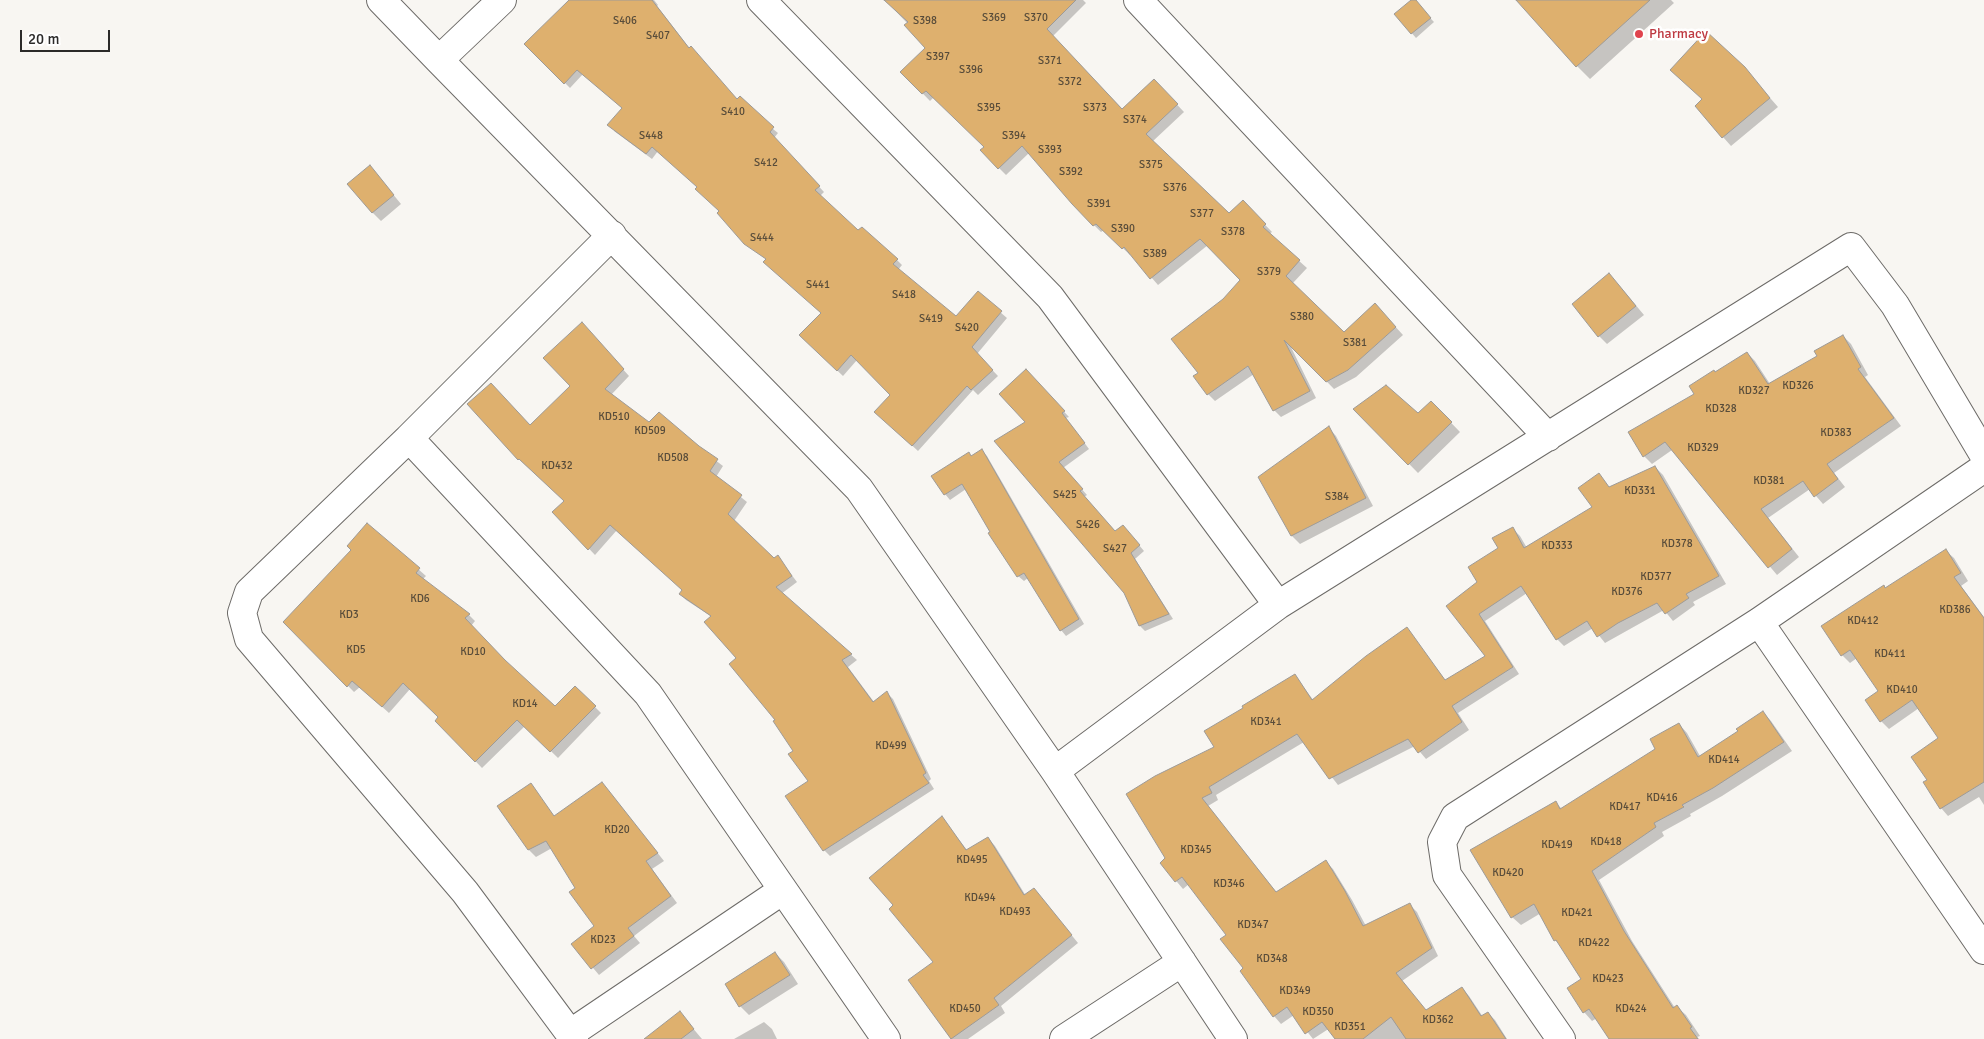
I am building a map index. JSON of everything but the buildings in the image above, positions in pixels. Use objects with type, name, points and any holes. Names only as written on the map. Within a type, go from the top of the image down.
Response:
[{"type":"street","points":[[382,0],[438,60],[860,489],[1055,771],[1233,1039]]},
{"type":"street","points":[[438,60],[502,0]]},
{"type":"street","points":[[761,0],[1050,297],[1278,605]]},
{"type":"street","points":[[1138,0],[1548,437]]},
{"type":"street","points":[[612,235],[410,438],[249,592],[242,613],[250,639],[465,892],[573,1036],[782,890]]},
{"type":"street","points":[[1055,771],[1278,605],[1851,247],[1895,305],[1984,455]]},
{"type":"street","points":[[410,438],[648,694],[886,1039]]},
{"type":"street","points":[[1561,1039],[1447,875],[1442,842],[1454,817],[1759,622],[1984,468]]},
{"type":"street","points":[[1759,622],[1984,950]]},
{"type":"street","points":[[1064,1039],[1182,962]]},
{"type":"place","name":"Pharmacy","points":[[1639,34]]}]
